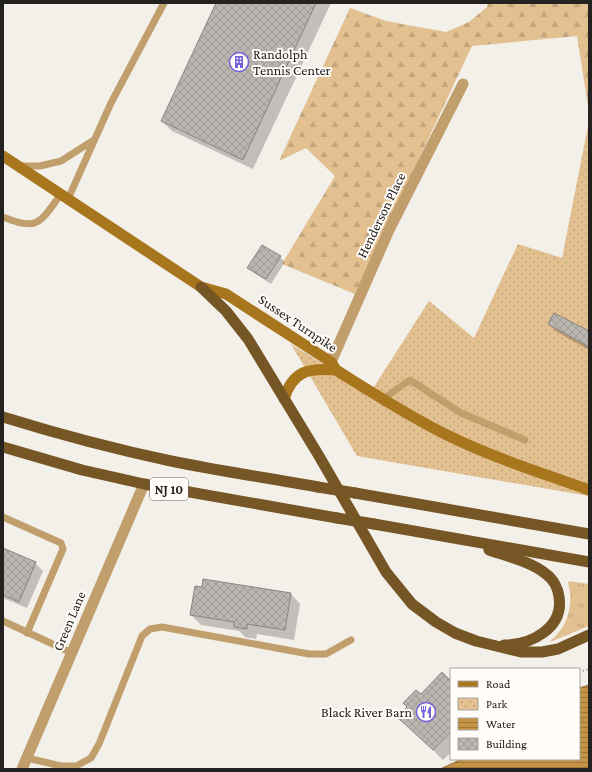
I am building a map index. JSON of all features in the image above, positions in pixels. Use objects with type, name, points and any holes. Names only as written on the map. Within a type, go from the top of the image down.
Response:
[{"type":"highway","points":[[201,287],[226,311],[248,339],[386,572],[407,599],[423,613],[455,633],[521,652],[542,652],[569,645],[589,635]]},
{"type":"highway","name":"NJ 10","points":[[3,417],[58,434],[173,462],[589,534]]},
{"type":"highway","name":"NJ 10","points":[[3,447],[82,470],[144,484],[589,562]]},
{"type":"highway","points":[[461,540],[539,569],[552,579],[558,592],[560,606],[559,613],[551,627],[543,634],[520,643],[496,646]]},
{"type":"main road","name":"Sussex Turnpike","points":[[3,156],[201,287],[226,294],[412,418],[450,437],[483,451],[589,490]]},
{"type":"main road","points":[[284,399],[288,388],[300,375],[311,370],[333,366]]},
{"type":"street","name":"Henderson Place","points":[[333,366],[389,230],[463,84]]},
{"type":"street","name":"Green Lane","points":[[22,769],[144,484]]},
{"type":"lane","points":[[3,217],[22,224],[36,223],[65,197],[111,103],[164,3]]},
{"type":"lane","points":[[18,166],[40,166],[61,161],[94,140]]},
{"type":"lane","points":[[383,399],[410,380],[461,413],[525,440]]},
{"type":"lane","points":[[3,517],[61,543],[63,549],[27,632]]},
{"type":"lane","points":[[3,621],[72,653]]},
{"type":"lane","points":[[27,758],[61,766],[76,766],[91,758],[99,744],[142,636],[150,629],[162,627],[309,654],[326,654],[351,640]]},
{"type":"green space","points":[[488,3],[589,3],[589,112],[577,36],[472,46],[355,294],[282,264],[335,176],[306,148],[279,161],[350,8],[386,21],[446,32],[469,22],[487,7]]},
{"type":"green space","points":[[589,121],[589,496],[357,456],[291,344],[370,393],[429,301],[474,338],[518,244],[562,258]]},
{"type":"green space","points":[[569,581],[589,584],[589,626],[550,642],[563,626],[570,608]]},
{"type":"water","points":[[589,685],[589,769],[440,769],[460,760],[580,760],[580,688]]},
{"type":"building","name":"Randolph Tennis Center","points":[[216,3],[316,3],[243,160],[161,121]]},
{"type":"building","points":[[262,245],[281,256],[266,279],[247,268]]},
{"type":"building","points":[[554,313],[589,331],[589,347],[548,324]]},
{"type":"building","points":[[3,548],[36,562],[19,602],[3,595]]},
{"type":"building","points":[[203,579],[291,593],[285,630],[247,624],[247,629],[234,627],[234,622],[190,615],[195,586],[202,587]]},
{"type":"building","name":"Black River Barn","points":[[442,672],[450,680],[450,733],[433,750],[397,717],[407,707],[403,703],[416,690],[421,694]]},
{"type":"place","name":"Randolph Tennis Center","points":[[239,62]]},
{"type":"place","name":"Black River Barn","points":[[426,712]]}]
